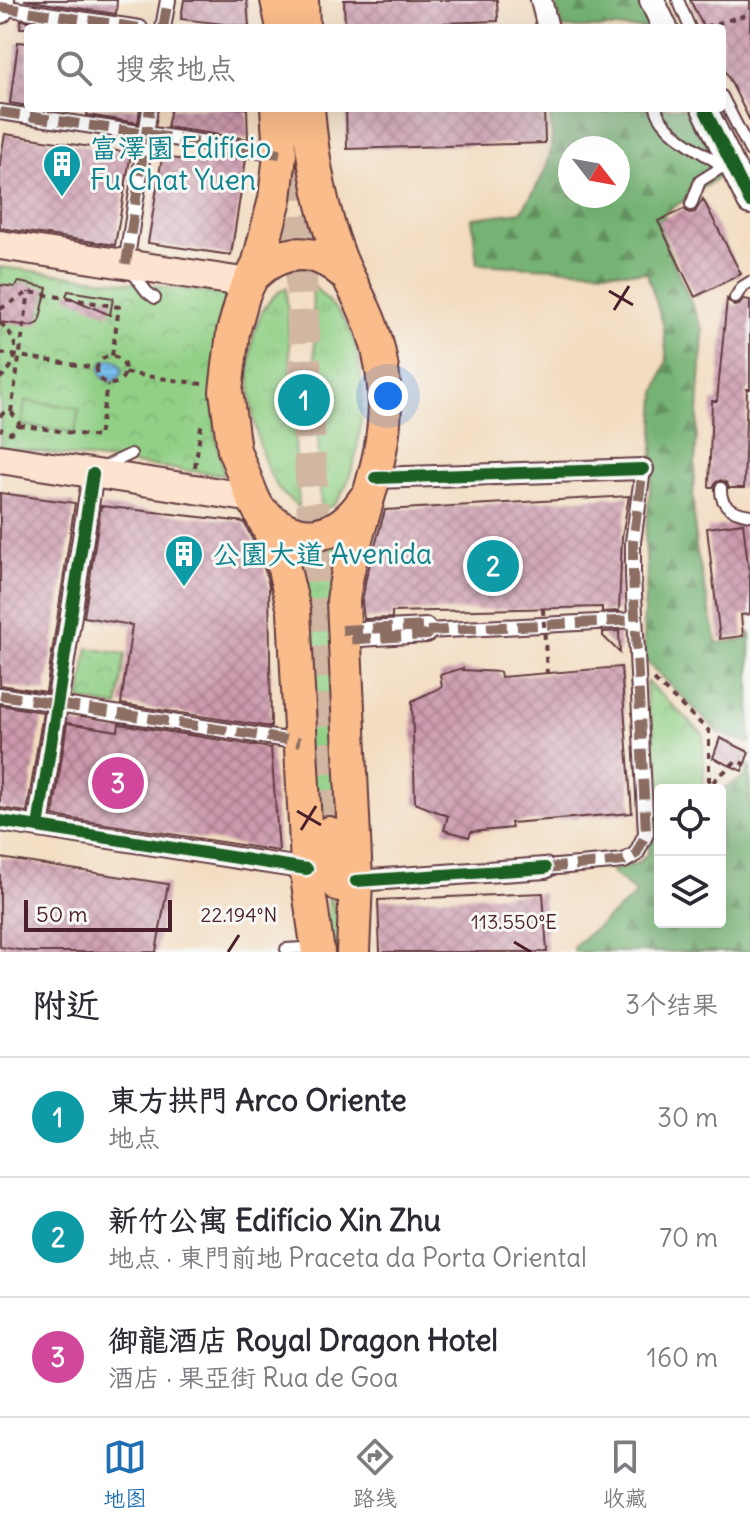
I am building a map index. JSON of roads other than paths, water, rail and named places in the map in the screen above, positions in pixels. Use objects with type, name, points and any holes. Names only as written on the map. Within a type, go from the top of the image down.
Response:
[{"type":"main road","points":[[273,24],[274,0]]},
{"type":"main road","points":[[274,0],[282,24]]},
{"type":"main road","points":[[294,24],[299,0]]},
{"type":"main road","points":[[299,0],[302,24]]},
{"type":"main road","points":[[277,112],[280,154],[270,224],[233,332],[226,391],[234,450],[280,552],[290,591],[307,869],[308,946]]},
{"type":"main road","points":[[308,112],[316,174],[325,214],[346,275],[370,324],[382,368],[384,428],[373,483],[345,581],[343,635],[356,881],[352,952]]},
{"type":"main road","points":[[0,245],[126,264],[252,278],[276,259],[304,253],[323,258],[346,275]]},
{"type":"main road","points":[[0,459],[256,503],[272,522],[289,531],[318,534],[345,523],[373,483]]},
{"type":"main road","points":[[308,946],[329,833],[352,952]]},
{"type":"street","points":[[2,0],[0,8],[112,24]]},
{"type":"street","points":[[164,24],[168,0]]},
{"type":"street","points":[[541,0],[547,24]]},
{"type":"street","points":[[652,0],[663,24]]},
{"type":"street","points":[[0,112],[280,154]]},
{"type":"street","points":[[126,264],[149,112]]},
{"type":"street","points":[[706,112],[735,164],[750,202]]},
{"type":"street","points":[[356,881],[418,869],[545,868],[624,861],[632,858],[642,847],[646,834],[633,542],[643,469],[373,483]]},
{"type":"street","points":[[38,827],[93,474]]},
{"type":"street","points":[[343,635],[427,626],[427,631],[635,620]]},
{"type":"street","points":[[0,695],[300,742]]},
{"type":"street","points":[[0,821],[307,869]]},
{"type":"lane","points":[[678,0],[688,24]]},
{"type":"lane","points":[[658,112],[668,128],[705,153],[735,164]]},
{"type":"lane","points":[[725,112],[735,164]]},
{"type":"lane","points":[[691,205],[700,181],[735,164]]},
{"type":"lane","points":[[126,264],[155,298]]},
{"type":"lane","points":[[735,298],[742,287],[750,282]]},
{"type":"lane","points":[[93,474],[131,454]]},
{"type":"lane","points":[[721,488],[726,506],[736,513],[750,515]]},
{"type":"water","points":[[111,359],[122,370],[111,381],[100,370]]},
{"type":"tunnel","points":[[293,119],[329,833]]},
{"type":"place","name":"富澤園 Edifício Fu Chat Yuen","points":[[62,198]]},
{"type":"place","name":"東方拱門 Arco Oriente","points":[[304,400]]},
{"type":"place","name":"新竹公寓 Edifício Xin Zhu","points":[[493,566]]},
{"type":"place","name":"公園大道 Avenida","points":[[184,588]]},
{"type":"place","name":"御龍酒店 Royal Dragon Hotel","points":[[118,783]]}]
